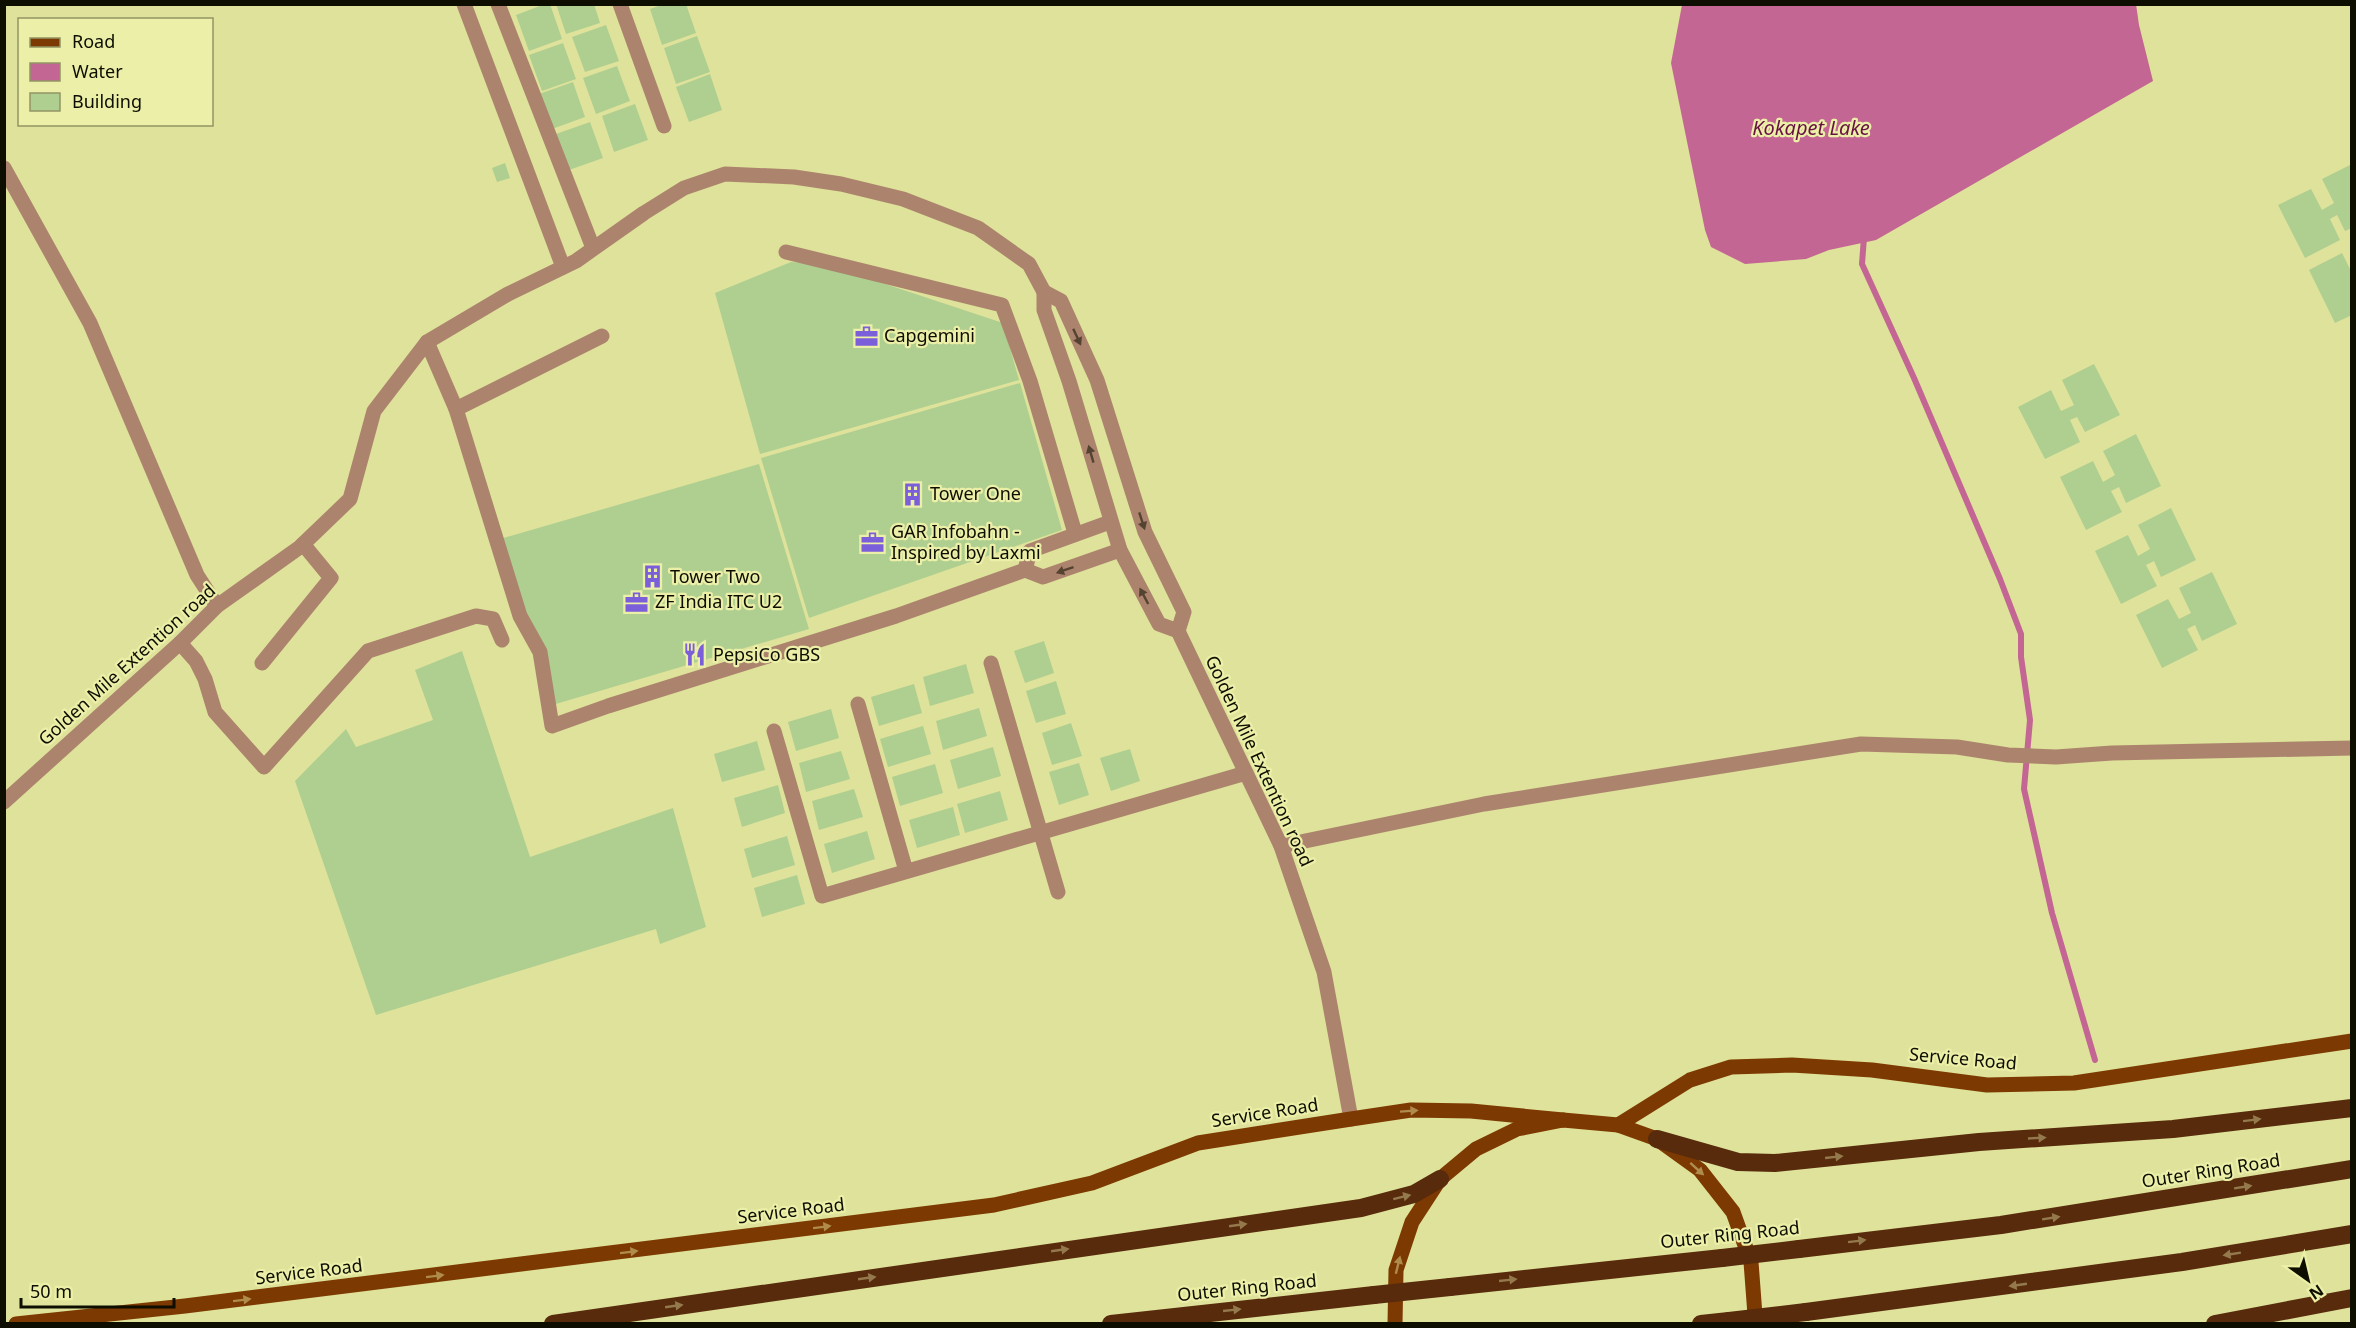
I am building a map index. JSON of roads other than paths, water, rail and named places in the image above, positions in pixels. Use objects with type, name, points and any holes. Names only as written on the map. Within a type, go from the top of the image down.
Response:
[{"type":"highway","points":[[1657,1139],[1738,1162],[1775,1163],[1979,1142],[2173,1130],[2352,1108]]},
{"type":"highway","name":"Outer Ring Road","points":[[1111,1323],[1722,1258],[2001,1225],[2352,1169]]},
{"type":"highway","points":[[554,1323],[1361,1208],[1414,1194],[1440,1179]]},
{"type":"highway","points":[[1701,1323],[1806,1312],[2148,1267],[2352,1234]]},
{"type":"highway","points":[[2215,1323],[2352,1298]]},
{"type":"main road","name":"Service Road","points":[[1618,1125],[1690,1080],[1731,1067],[1792,1065],[1872,1070],[1987,1085],[2074,1083],[2352,1041]]},
{"type":"main road","name":"Service Road","points":[[16,1323],[197,1305],[994,1205],[1092,1183],[1198,1143],[1411,1110],[1471,1111],[1618,1125],[1657,1139],[1700,1170],[1733,1212],[1751,1262],[1755,1315],[1753,1323]]},
{"type":"main road","points":[[1395,1323],[1396,1270],[1412,1221],[1440,1179],[1476,1149],[1496,1139],[1517,1129],[1563,1120]]},
{"type":"street","points":[[464,4],[563,267]]},
{"type":"street","points":[[498,4],[593,248]]},
{"type":"street","points":[[620,4],[664,126]]},
{"type":"street","points":[[4,168],[90,323],[197,575],[217,606]]},
{"type":"street","name":"Golden Mile Extention road","points":[[4,802],[180,643],[217,606],[303,544],[350,499],[374,411],[427,342],[508,294],[563,267],[684,188],[725,174],[794,177],[841,184],[903,199],[978,228],[1029,264],[1044,292],[1044,310],[1069,381],[1120,550],[1159,624],[1178,631]]},
{"type":"street","points":[[786,252],[1002,305],[1030,381],[1075,533]]},
{"type":"street","name":"Golden Mile Extention road","points":[[1044,292],[1061,301],[1097,380],[1145,532],[1184,612],[1178,631],[1281,846],[1324,972],[1351,1119]]},
{"type":"street","points":[[456,409],[602,336]]},
{"type":"street","points":[[427,342],[456,409],[520,616],[540,652],[552,726],[896,616],[1025,570],[1043,577],[1120,550]]},
{"type":"street","points":[[1025,570],[1030,550],[1110,522]]},
{"type":"street","points":[[262,663],[331,578],[303,544]]},
{"type":"street","points":[[180,643],[196,662],[205,679],[215,712],[264,767],[368,651],[476,616],[493,620],[502,640]]},
{"type":"street","points":[[991,663],[1058,892]]},
{"type":"street","points":[[858,704],[906,871]]},
{"type":"street","points":[[774,731],[822,896],[1246,773]]},
{"type":"street","points":[[1281,846],[1484,804],[1861,744],[1957,747],[2008,755],[2056,758],[2112,753],[2352,748]]},
{"type":"water","name":"Kokapet Lake","points":[[2136,4],[2153,81],[1876,240],[1829,250],[1806,259],[1745,264],[1711,247],[1705,230],[1671,63],[1682,5]]},
{"type":"waterway","points":[[1864,237],[1862,264],[1914,378],[2000,579],[2021,634],[2021,657],[2030,720],[2024,789],[2052,913],[2095,1060]]},
{"type":"place","name":"Capgemini","points":[[866,336]]},
{"type":"place","name":"Tower One","points":[[912,494]]},
{"type":"place","name":"GAR Infobahn - Inspired by Laxmi","points":[[873,542]]},
{"type":"place","name":"Tower Two","points":[[652,577]]},
{"type":"place","name":"ZF India ITC U2","points":[[637,602]]},
{"type":"place","name":"PepsiCo GBS","points":[[695,655]]}]
